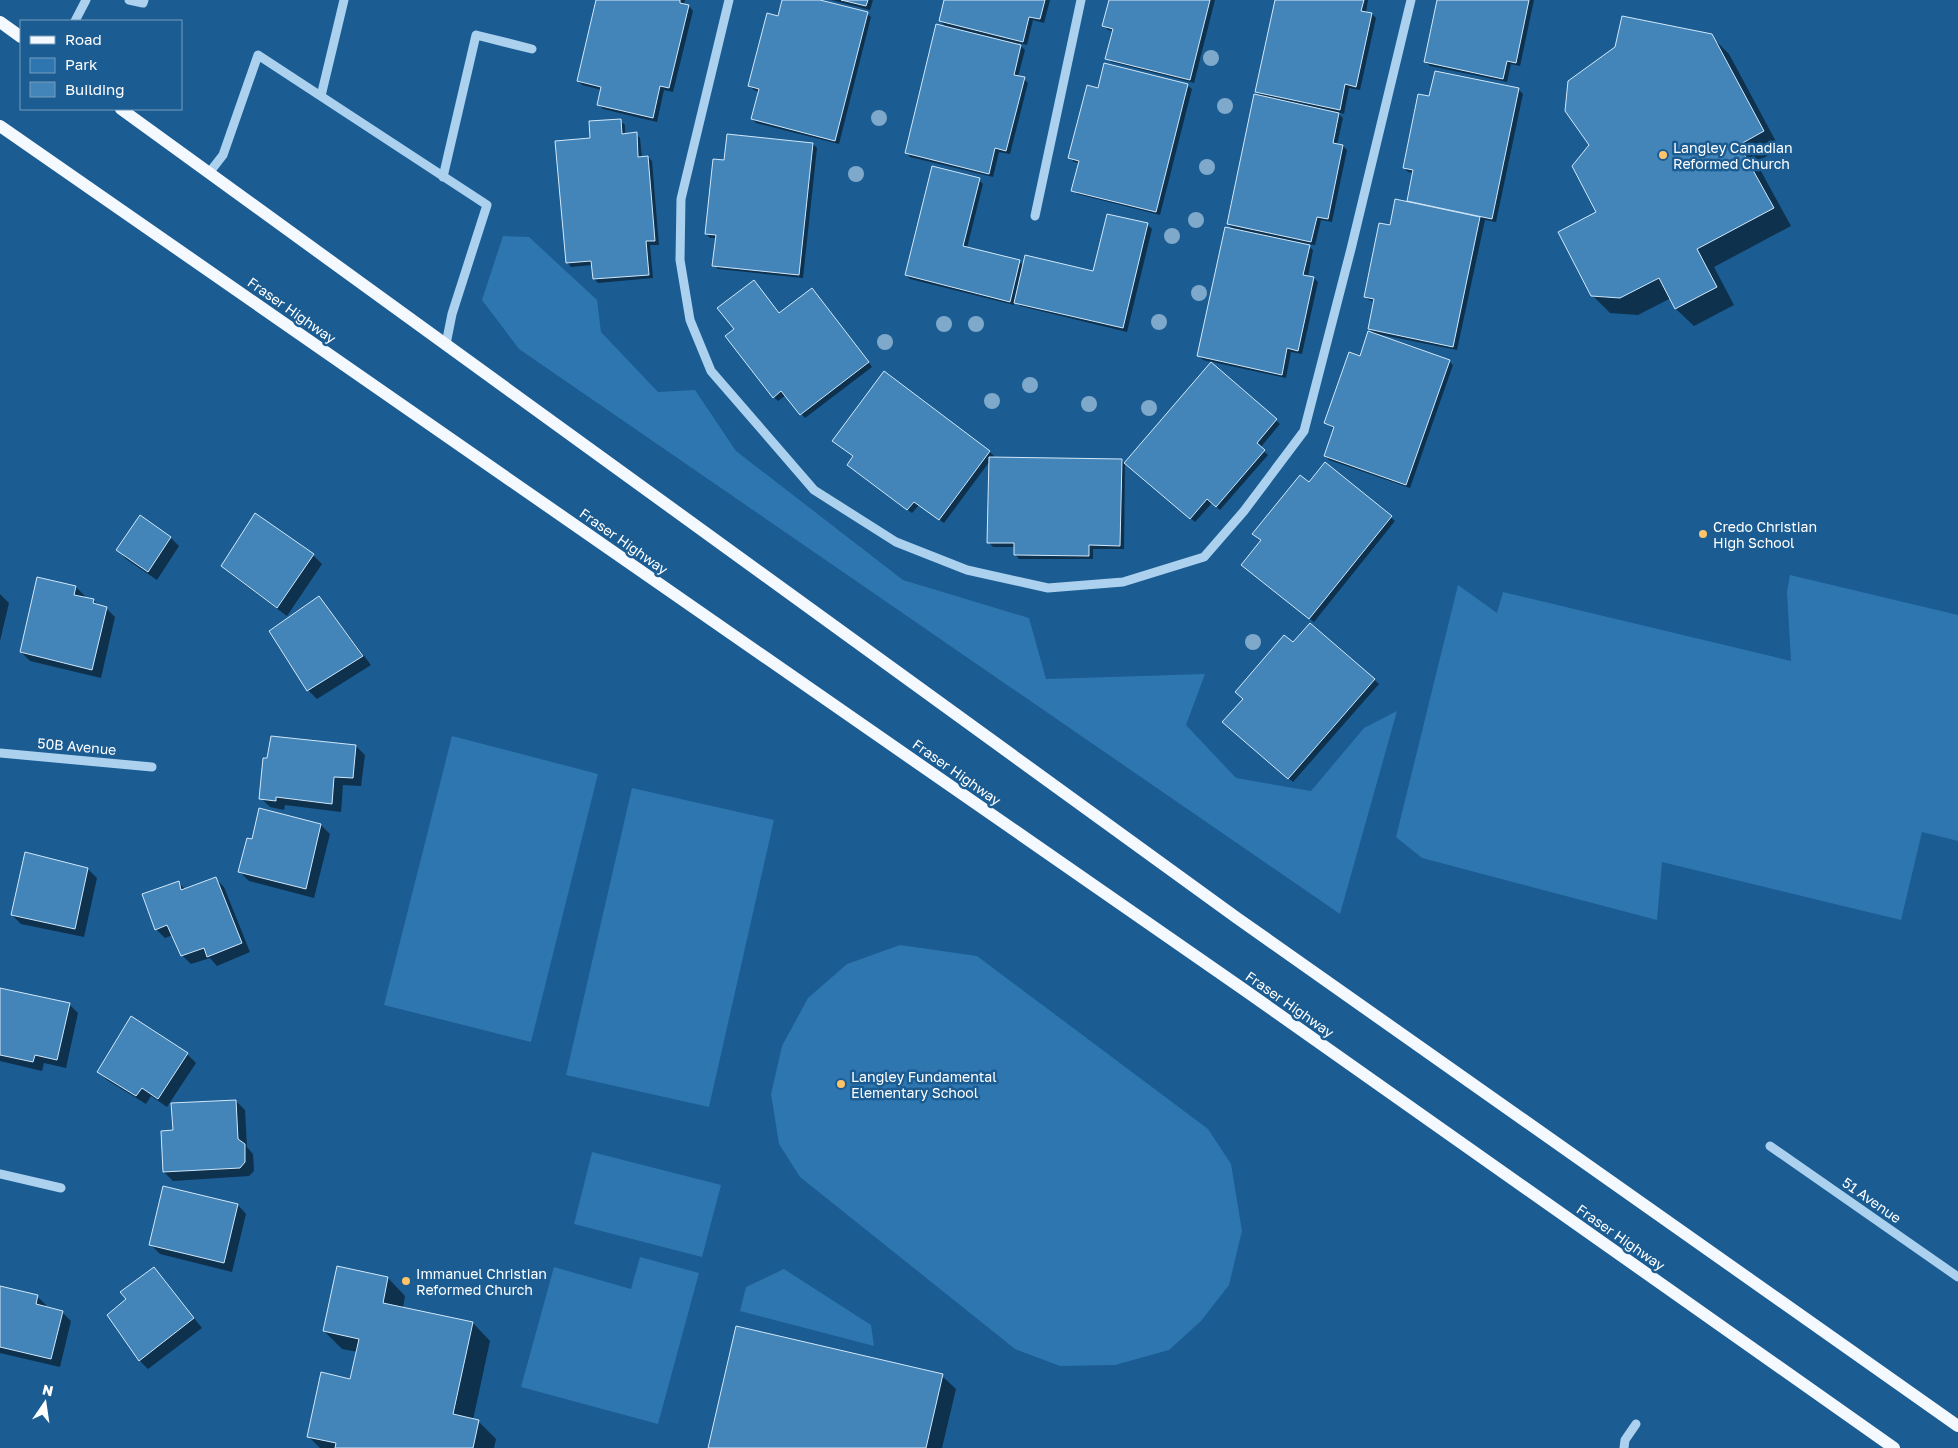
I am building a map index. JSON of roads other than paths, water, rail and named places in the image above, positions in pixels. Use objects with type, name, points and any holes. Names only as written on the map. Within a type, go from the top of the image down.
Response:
[{"type":"main road","points":[[0,22],[20,36]]},
{"type":"main road","points":[[122,110],[1237,918],[1958,1426]]},
{"type":"main road","name":"Fraser Highway","points":[[0,126],[1234,983],[1894,1448]]},
{"type":"street","points":[[76,20],[86,0]]},
{"type":"street","points":[[129,0],[143,3],[144,0]]},
{"type":"street","points":[[321,96],[344,0]]},
{"type":"street","points":[[730,0],[681,199],[680,260],[690,320],[711,371],[814,490],[896,542],[967,570],[1048,588],[1123,582],[1204,557],[1244,511],[1304,431],[1351,249],[1411,0]]},
{"type":"street","points":[[1034,216],[1082,0]]},
{"type":"street","points":[[442,177],[476,36],[532,49]]},
{"type":"street","points":[[210,173],[223,155],[258,55],[487,205],[452,314],[446,344]]},
{"type":"street","name":"50B Avenue","points":[[0,753],[152,767]]},
{"type":"street","name":"51 Avenue","points":[[1770,1146],[1958,1277]]},
{"type":"street","points":[[0,1174],[61,1188]]},
{"type":"street","points":[[1624,1448],[1625,1440],[1636,1424]]},
{"type":"place","name":"Langley Canadian Reformed Church","points":[[1663,155]]},
{"type":"place","name":"Credo Christian High School","points":[[1703,534]]},
{"type":"place","name":"Langley Fundamental Elementary School","points":[[841,1084]]},
{"type":"place","name":"Immanuel Christian Reformed Church","points":[[406,1281]]}]
